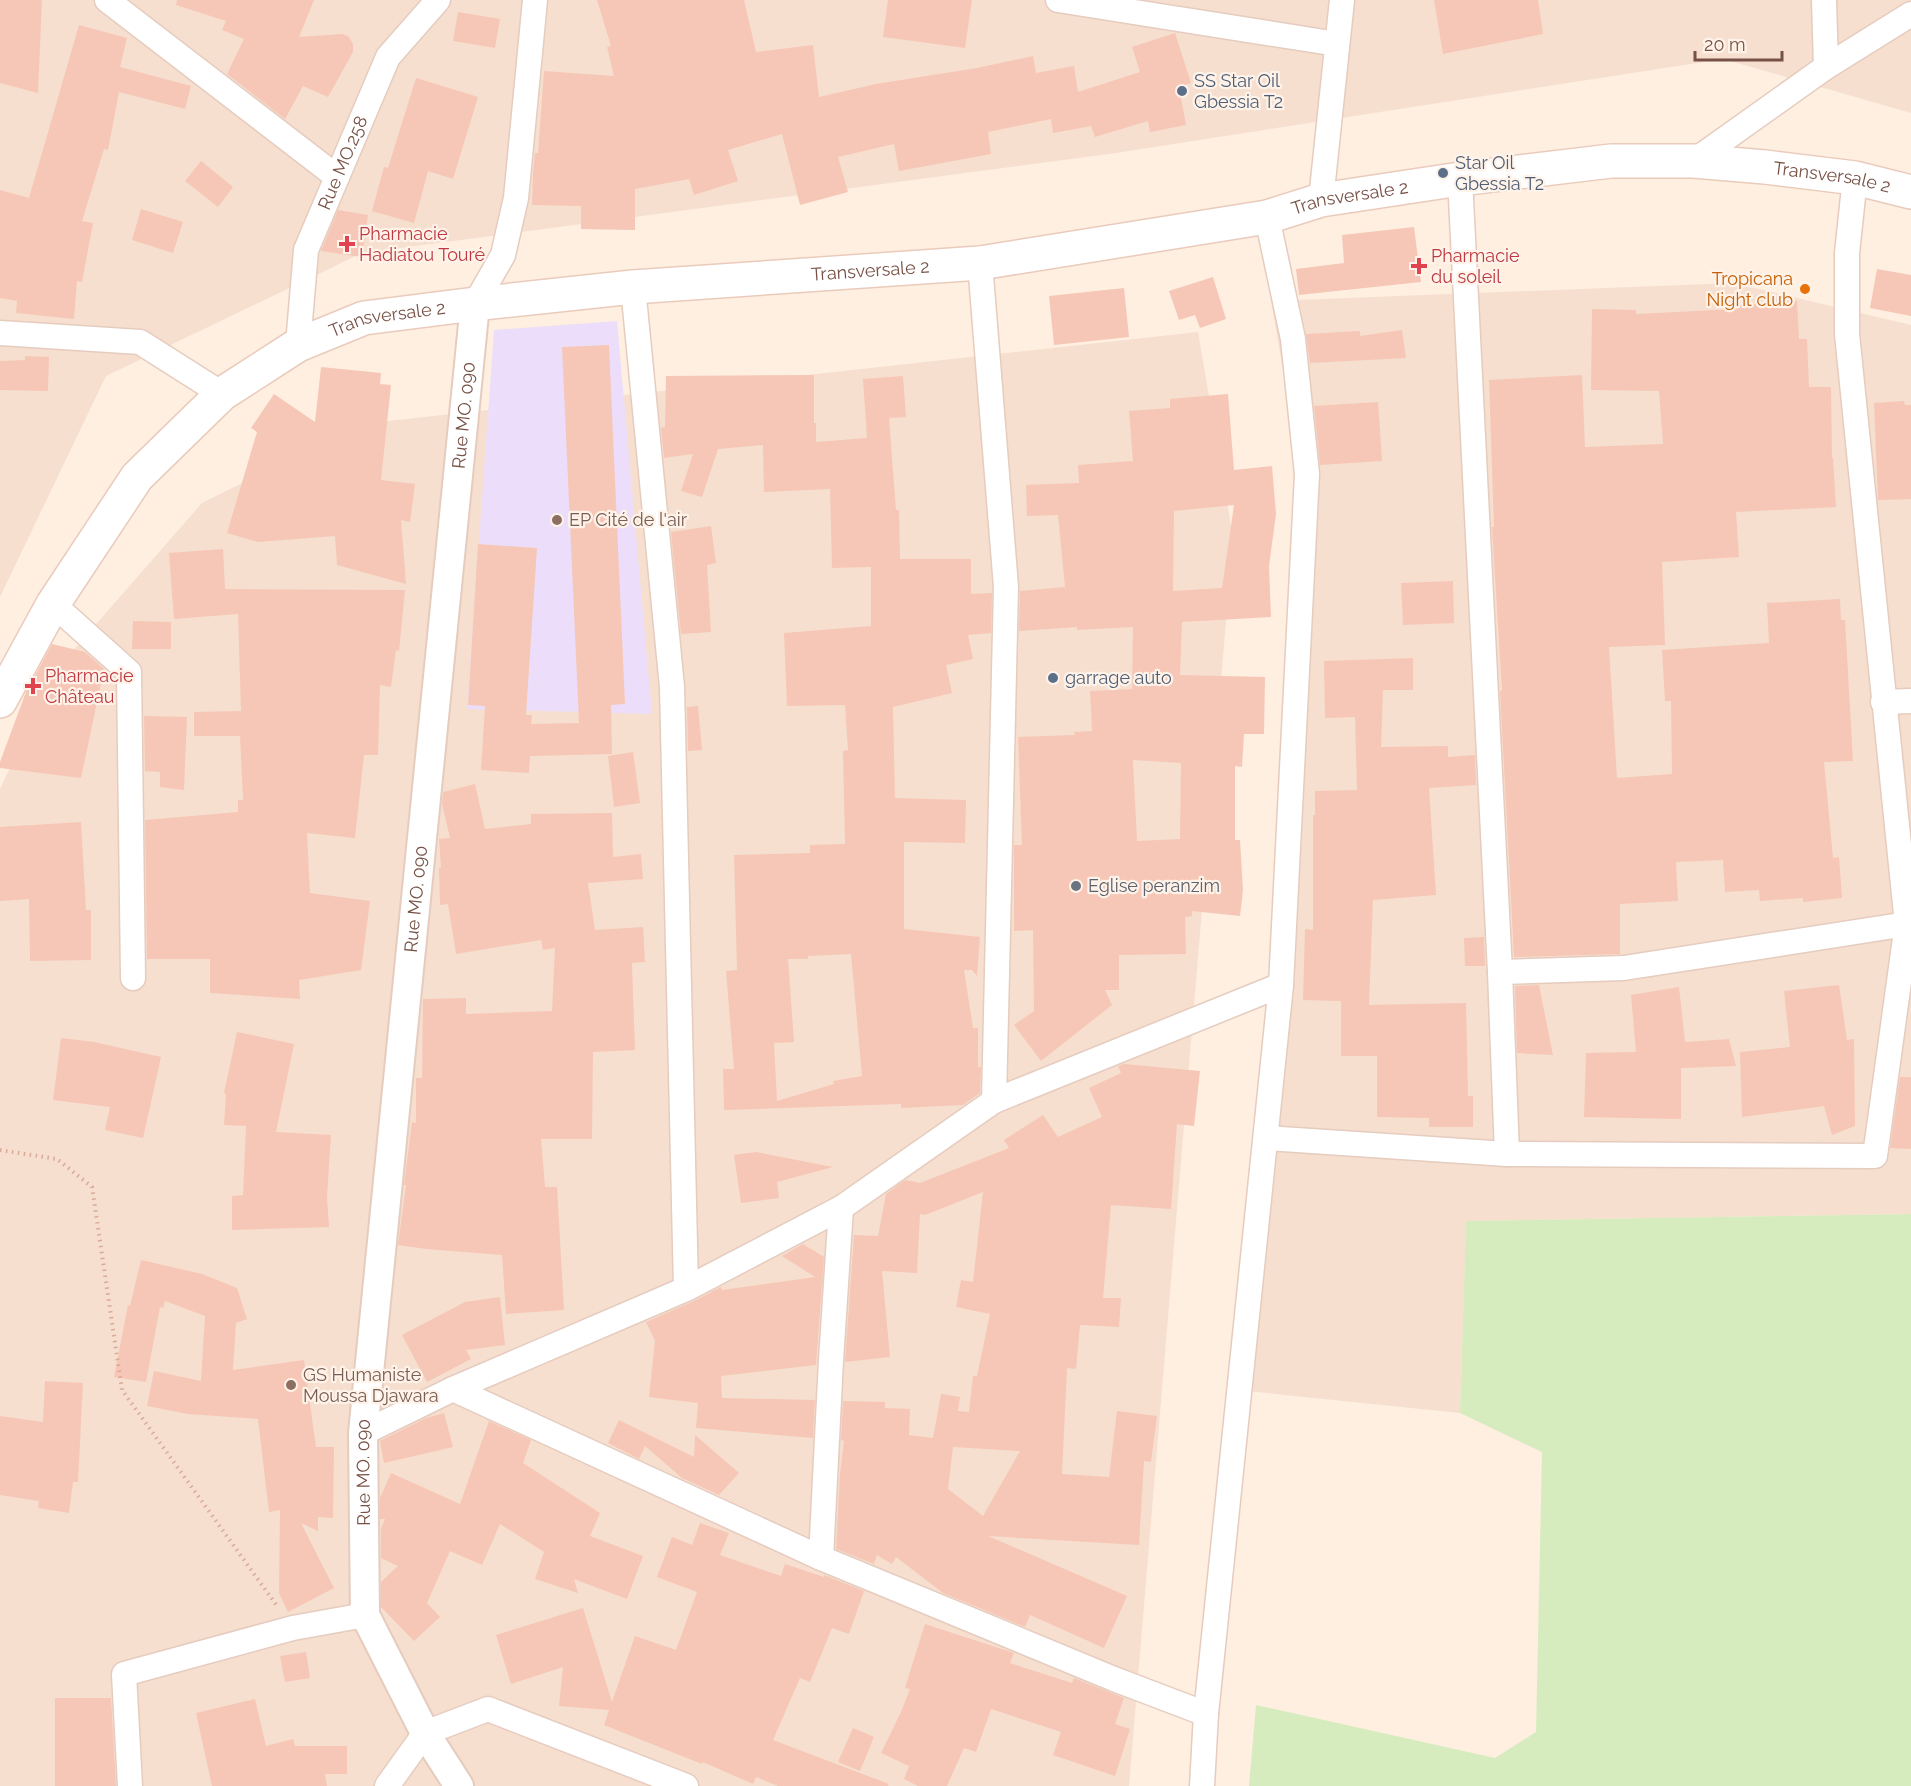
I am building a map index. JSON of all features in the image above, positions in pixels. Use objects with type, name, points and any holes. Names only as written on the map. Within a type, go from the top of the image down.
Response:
[{"type":"main road","name":"Transversale 2","points":[[0,701],[53,604],[137,477],[222,394],[298,345],[364,318],[633,287],[980,263],[1267,217],[1321,201],[1460,179],[1611,161],[1694,161],[1765,167],[1855,178],[1911,192]]},
{"type":"street","points":[[107,0],[337,177]]},
{"type":"street","name":"Rue MO.258","points":[[298,345],[306,250],[388,57],[438,0]]},
{"type":"street","name":"Rue MO. 090","points":[[459,1786],[425,1733],[365,1615],[363,1433],[476,304],[503,255],[516,198],[535,0]]},
{"type":"street","points":[[1058,0],[1337,44]]},
{"type":"street","points":[[1321,201],[1342,0]]},
{"type":"street","points":[[1824,0],[1826,67]]},
{"type":"street","points":[[1694,161],[1826,67],[1911,14]]},
{"type":"street","points":[[1267,1138],[1507,1154],[1875,1156],[1907,924],[1847,334],[1847,253],[1855,178]]},
{"type":"street","points":[[1460,179],[1507,1154]]},
{"type":"street","points":[[1202,1786],[1206,1714],[1281,985],[1307,474],[1293,339],[1267,217]]},
{"type":"street","points":[[980,263],[1006,587],[994,1101]]},
{"type":"street","points":[[633,287],[672,687],[686,1289]]},
{"type":"street","points":[[0,333],[140,342],[222,394]]},
{"type":"street","points":[[53,604],[129,672],[133,978]]},
{"type":"street","points":[[1883,702],[1911,701]]},
{"type":"street","points":[[1500,972],[1624,968],[1907,924]]},
{"type":"street","points":[[363,1433],[453,1389],[686,1289],[841,1208],[994,1101],[1281,985]]},
{"type":"street","points":[[821,1558],[841,1208]]},
{"type":"street","points":[[453,1389],[821,1558],[1114,1679],[1206,1714]]},
{"type":"street","points":[[130,1786],[124,1674],[293,1628],[365,1615]]},
{"type":"street","points":[[387,1786],[425,1733],[488,1709],[686,1786]]},
{"type":"path","points":[[0,1150],[57,1159],[92,1187],[122,1390],[293,1628]]},
{"type":"shaded area","points":[[0,0],[1911,0],[1911,113],[1723,59],[1109,154],[362,253],[106,376],[0,597]]},
{"type":"shaded area","points":[[1733,283],[1911,325],[1911,1214],[1466,1221],[1460,1413],[1237,1390],[1309,519],[1271,301]]},
{"type":"shaded area","name":"EP Cité de l'air","points":[[617,321],[652,714],[467,709],[494,330]]},
{"type":"shaded area","points":[[1198,332],[1233,537],[1129,1786],[0,1786],[0,789],[56,670],[202,503],[361,424]]},
{"type":"green space","points":[[1911,1214],[1911,1786],[1249,1786],[1256,1705],[1495,1758],[1536,1732],[1542,1452],[1460,1413],[1466,1221]]},
{"type":"building","points":[[0,0],[42,0],[38,93],[0,83]]},
{"type":"building","points":[[177,0],[314,0],[299,37],[343,34],[349,37],[353,44],[353,52],[328,97],[303,86],[285,119],[227,74],[244,39],[222,30],[226,21],[176,5]]},
{"type":"building","points":[[597,0],[744,0],[756,52],[813,45],[819,97],[876,84],[977,68],[1033,56],[1036,73],[1074,66],[1078,92],[1140,72],[1132,47],[1175,33],[1191,83],[1179,87],[1186,125],[1150,132],[1148,121],[1095,137],[1091,126],[1053,133],[1051,119],[988,132],[991,154],[899,171],[894,144],[838,157],[848,192],[800,205],[782,134],[728,150],[738,181],[694,195],[689,179],[635,189],[635,230],[581,229],[581,206],[532,205],[533,174],[535,153],[538,153],[544,71],[614,76],[607,47],[611,46]]},
{"type":"building","points":[[888,0],[972,0],[965,48],[883,37]]},
{"type":"building","points":[[1434,0],[1538,0],[1543,34],[1443,54]]},
{"type":"building","points":[[458,12],[500,19],[495,48],[453,41]]},
{"type":"building","points":[[79,25],[127,38],[120,67],[191,86],[185,109],[119,92],[108,150],[104,149],[82,221],[93,223],[82,282],[77,281],[74,319],[16,313],[17,301],[0,298],[0,190],[29,198]]},
{"type":"building","points":[[416,78],[478,97],[453,179],[428,171],[414,223],[372,211],[384,167],[388,168]]},
{"type":"building","points":[[201,161],[233,187],[218,207],[185,181]]},
{"type":"building","points":[[141,209],[183,222],[173,253],[132,240]]},
{"type":"building","points":[[338,210],[368,215],[362,257],[321,251]]},
{"type":"building","points":[[1414,227],[1421,282],[1299,295],[1296,269],[1344,263],[1342,235]]},
{"type":"building","points":[[1877,269],[1911,275],[1911,316],[1870,308]]},
{"type":"building","points":[[1213,277],[1226,319],[1200,328],[1195,315],[1179,320],[1169,291]]},
{"type":"building","points":[[1124,288],[1129,337],[1054,345],[1049,296]]},
{"type":"building","points":[[1797,301],[1799,339],[1807,339],[1809,387],[1831,387],[1832,458],[1836,507],[1736,512],[1739,557],[1662,562],[1665,645],[1609,647],[1617,778],[1672,774],[1671,701],[1665,701],[1662,650],[1769,643],[1767,603],[1840,599],[1841,620],[1845,620],[1853,761],[1824,762],[1833,858],[1839,857],[1842,898],[1803,902],[1803,898],[1760,901],[1759,890],[1725,892],[1723,860],[1676,862],[1678,901],[1620,904],[1620,954],[1514,957],[1492,527],[1494,527],[1489,380],[1582,375],[1585,447],[1663,444],[1659,391],[1591,390],[1592,309],[1636,310],[1636,314],[1737,309],[1737,305]]},
{"type":"building","points":[[1402,330],[1406,358],[1310,363],[1306,334],[1360,331],[1360,336]]},
{"type":"building","points":[[609,345],[625,704],[611,705],[612,754],[530,756],[529,773],[481,770],[485,706],[468,705],[478,544],[537,548],[526,715],[532,715],[531,724],[579,723],[562,347]]},
{"type":"building","points":[[25,356],[49,357],[48,391],[0,390],[0,361],[25,360]]},
{"type":"building","points":[[321,367],[381,373],[380,384],[391,385],[381,480],[415,484],[410,522],[401,520],[406,584],[337,565],[335,536],[258,542],[227,533],[257,432],[251,428],[274,394],[315,422]]},
{"type":"building","points":[[814,375],[816,442],[867,438],[863,379],[903,376],[906,417],[889,418],[896,510],[899,510],[900,559],[971,559],[971,594],[992,593],[991,633],[968,635],[973,659],[946,665],[952,693],[893,707],[895,798],[966,800],[965,843],[904,842],[904,929],[980,937],[977,976],[972,970],[964,970],[973,1028],[978,1028],[980,1093],[963,1105],[901,1108],[901,1104],[724,1110],[723,1069],[734,1069],[726,971],[737,970],[734,855],[810,853],[810,845],[845,844],[843,751],[848,750],[845,705],[787,706],[784,633],[871,626],[871,567],[832,568],[830,489],[764,492],[763,445],[718,449],[702,497],[681,491],[693,454],[664,458],[661,428],[665,427],[666,376]],"holes":[[[851,954],[862,1076],[833,1081],[834,1084],[777,1101],[774,1043],[794,1042],[788,959]]]},
{"type":"building","points":[[1228,394],[1234,470],[1272,466],[1276,514],[1269,566],[1271,617],[1182,622],[1180,675],[1265,677],[1264,734],[1244,734],[1242,767],[1235,766],[1235,840],[1240,840],[1243,890],[1240,916],[1192,911],[1192,916],[1185,917],[1186,954],[1119,955],[1119,990],[1105,990],[1112,1005],[1041,1061],[1014,1025],[1034,1011],[1033,930],[1014,931],[1014,845],[1022,845],[1018,737],[1075,735],[1074,732],[1092,731],[1090,691],[1132,689],[1133,627],[1077,630],[1077,627],[1019,631],[1020,591],[1065,587],[1058,515],[1027,516],[1026,485],[1079,483],[1078,465],[1133,461],[1129,411],[1170,408],[1170,399]],"holes":[[[1234,505],[1222,588],[1173,591],[1174,511]],[[1133,760],[1181,763],[1180,839],[1137,841]]]},
{"type":"building","points":[[1904,401],[1905,405],[1911,405],[1911,499],[1878,500],[1874,403]]},
{"type":"building","points":[[1378,402],[1382,461],[1320,465],[1314,406]]},
{"type":"building","points":[[711,526],[716,563],[707,565],[711,632],[681,634],[671,532]]},
{"type":"building","points":[[223,549],[225,589],[405,590],[399,651],[396,650],[391,687],[380,685],[378,755],[364,755],[355,838],[307,833],[310,893],[370,901],[361,970],[299,980],[300,999],[210,993],[210,959],[147,959],[145,820],[238,812],[238,800],[243,800],[240,736],[194,736],[194,712],[241,711],[238,614],[174,619],[169,553]]},
{"type":"building","points":[[1453,581],[1454,623],[1403,625],[1401,583]]},
{"type":"building","points":[[133,621],[171,622],[171,649],[132,649]]},
{"type":"building","points":[[52,644],[85,652],[104,669],[81,778],[0,768],[0,762],[26,692]]},
{"type":"building","points":[[1413,658],[1413,690],[1383,690],[1381,747],[1448,746],[1448,757],[1475,755],[1476,785],[1429,788],[1436,895],[1373,900],[1369,1005],[1466,1003],[1468,1096],[1473,1096],[1473,1127],[1429,1127],[1429,1118],[1377,1117],[1377,1056],[1341,1056],[1341,1001],[1303,1000],[1305,929],[1313,930],[1315,791],[1357,790],[1355,717],[1325,718],[1324,661]]},
{"type":"building","points":[[698,706],[702,750],[688,751],[687,707]]},
{"type":"building","points":[[144,716],[187,717],[184,790],[160,787],[160,772],[145,771]]},
{"type":"building","points":[[633,752],[640,803],[614,807],[608,756]]},
{"type":"building","points":[[475,784],[485,829],[531,824],[531,814],[612,813],[613,857],[641,854],[643,879],[588,883],[595,930],[643,927],[645,962],[632,963],[635,1050],[593,1052],[592,1139],[541,1139],[545,1187],[557,1187],[564,1310],[506,1314],[502,1255],[398,1245],[412,1122],[416,1123],[416,1078],[422,1078],[423,999],[466,998],[466,1014],[552,1011],[555,948],[543,950],[541,940],[456,954],[448,904],[440,905],[439,839],[450,838],[442,804],[443,792]]},
{"type":"building","points":[[81,822],[86,910],[91,910],[91,960],[30,961],[29,899],[0,901],[0,827]]},
{"type":"building","points":[[1484,937],[1485,966],[1465,966],[1464,938]]},
{"type":"building","points":[[1539,985],[1553,1055],[1517,1053],[1515,986]]},
{"type":"building","points":[[1839,985],[1847,1040],[1854,1039],[1855,1126],[1832,1135],[1824,1106],[1742,1117],[1740,1052],[1790,1047],[1784,991]]},
{"type":"building","points":[[1679,987],[1685,1042],[1729,1039],[1736,1066],[1681,1068],[1681,1119],[1584,1117],[1586,1053],[1636,1052],[1631,995]]},
{"type":"building","points":[[237,1032],[294,1044],[276,1132],[331,1135],[327,1197],[329,1227],[232,1230],[232,1196],[243,1195],[246,1126],[224,1125],[226,1094],[224,1093]]},
{"type":"building","points":[[61,1038],[94,1042],[161,1057],[143,1138],[105,1130],[110,1107],[53,1100]]},
{"type":"building","points":[[1124,1064],[1200,1071],[1194,1126],[1177,1124],[1171,1209],[1111,1205],[1103,1298],[1121,1298],[1119,1327],[1080,1325],[1076,1369],[1067,1368],[1062,1474],[1109,1477],[1117,1411],[1157,1416],[1151,1462],[1144,1461],[1139,1545],[988,1536],[1127,1596],[1104,1648],[1030,1615],[1025,1627],[943,1593],[896,1557],[892,1564],[877,1555],[874,1564],[836,1549],[844,1441],[841,1440],[843,1401],[885,1402],[885,1408],[910,1409],[909,1435],[933,1438],[941,1394],[960,1397],[958,1411],[969,1412],[973,1376],[977,1376],[990,1314],[956,1307],[961,1280],[973,1282],[983,1192],[925,1215],[920,1214],[917,1273],[882,1271],[890,1357],[845,1362],[854,1235],[878,1236],[886,1194],[905,1180],[920,1183],[1009,1148],[1004,1140],[1043,1115],[1058,1137],[1102,1117],[1089,1088],[1121,1073],[1118,1066]],"holes":[[[953,1447],[1020,1451],[983,1516],[948,1489]]]},
{"type":"building","points":[[1900,1077],[1911,1077],[1911,1149],[1890,1148]]},
{"type":"building","points":[[756,1152],[833,1167],[777,1182],[779,1198],[741,1203],[734,1155]]},
{"type":"building","points":[[803,1244],[824,1257],[816,1365],[721,1376],[722,1398],[815,1400],[813,1438],[696,1428],[698,1403],[649,1397],[655,1341],[646,1322],[721,1287],[722,1290],[815,1277],[782,1256]]},
{"type":"building","points":[[141,1260],[202,1274],[237,1288],[247,1319],[236,1323],[233,1370],[304,1360],[316,1447],[334,1447],[333,1518],[318,1517],[318,1531],[301,1523],[334,1588],[288,1612],[279,1593],[280,1510],[269,1512],[258,1419],[188,1414],[147,1406],[154,1371],[201,1381],[205,1316],[165,1301],[163,1308],[160,1307],[146,1382],[114,1377],[128,1305],[130,1306]]},
{"type":"building","points":[[500,1297],[505,1345],[466,1350],[471,1359],[427,1382],[402,1335],[465,1302]]},
{"type":"building","points":[[45,1381],[83,1383],[78,1482],[73,1482],[69,1513],[38,1508],[39,1501],[0,1495],[0,1416],[43,1422]]},
{"type":"building","points":[[444,1413],[453,1447],[384,1463],[380,1441],[426,1418]]},
{"type":"building","points":[[619,1420],[694,1457],[695,1435],[739,1473],[719,1495],[682,1478],[645,1446],[639,1459],[608,1443]]},
{"type":"building","points":[[489,1421],[531,1440],[523,1463],[600,1513],[590,1536],[643,1556],[627,1599],[574,1579],[578,1593],[535,1579],[544,1552],[500,1524],[482,1565],[450,1551],[427,1603],[440,1617],[414,1641],[381,1607],[381,1582],[398,1566],[381,1558],[381,1529],[385,1519],[380,1519],[380,1498],[391,1473],[460,1504]]},
{"type":"building","points":[[700,1523],[729,1533],[720,1555],[781,1576],[785,1564],[824,1577],[824,1575],[864,1591],[849,1634],[832,1628],[810,1682],[800,1678],[773,1740],[889,1784],[888,1786],[778,1786],[756,1777],[753,1784],[703,1762],[702,1764],[604,1725],[609,1710],[559,1706],[563,1667],[511,1684],[496,1635],[583,1608],[612,1702],[635,1636],[676,1650],[697,1592],[657,1577],[672,1537],[692,1545]]},
{"type":"building","points":[[925,1624],[1014,1653],[1010,1663],[1072,1683],[1074,1678],[1124,1698],[1115,1724],[1130,1729],[1115,1776],[1053,1755],[1061,1732],[991,1709],[976,1752],[964,1748],[947,1786],[918,1786],[904,1779],[909,1766],[881,1753],[910,1689],[905,1688]]},
{"type":"building","points":[[306,1652],[310,1678],[285,1682],[280,1656]]},
{"type":"building","points":[[55,1698],[111,1698],[116,1786],[55,1786]]},
{"type":"building","points":[[255,1699],[266,1746],[293,1739],[295,1746],[347,1746],[347,1774],[325,1774],[327,1786],[212,1786],[196,1713]]},
{"type":"building","points":[[853,1728],[874,1737],[860,1771],[838,1762]]},
{"type":"place","name":"SS Star Oil Gbessia T2","points":[[1182,91]]},
{"type":"place","name":"Star Oil Gbessia T2","points":[[1443,173]]},
{"type":"place","name":"Pharmacie Hadiatou Touré","points":[[347,244]]},
{"type":"place","name":"Pharmacie du soleil","points":[[1419,266]]},
{"type":"place","name":"Tropicana Night club","points":[[1805,289]]},
{"type":"place","name":"EP Cité de l'air","points":[[557,520]]},
{"type":"place","name":"garrage auto","points":[[1053,678]]},
{"type":"place","name":"Pharmacie Château","points":[[33,686]]},
{"type":"place","name":"Eglise peranzim","points":[[1076,886]]},
{"type":"place","name":"GS Humaniste Moussa Djawara","points":[[291,1385]]}]
